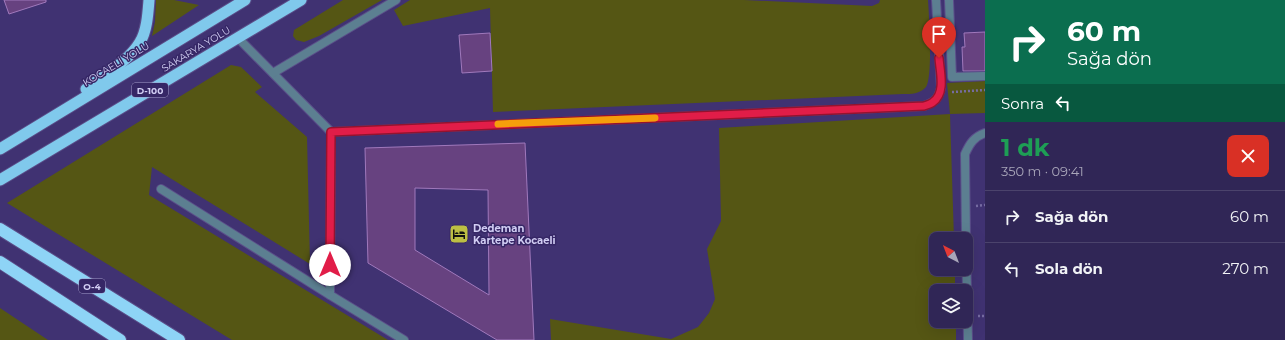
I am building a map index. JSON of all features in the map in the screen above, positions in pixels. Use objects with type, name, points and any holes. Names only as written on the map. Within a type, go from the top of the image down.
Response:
[{"type":"highway","points":[[26,133],[114,69],[131,54],[141,42],[145,29],[149,0]]},
{"type":"highway","name":"KOCAELİ YOLU","points":[[0,149],[245,0]]},
{"type":"highway","name":"SAKARYA YOLU","points":[[0,180],[301,0]]},
{"type":"highway","name":"O-4","points":[[3,231],[179,340]]},
{"type":"highway","points":[[0,262],[120,340]]},
{"type":"highway","points":[[33,283],[110,340]]},
{"type":"street","points":[[273,73],[396,0]]},
{"type":"street","points":[[331,132],[924,106],[933,103],[939,95],[941,88],[936,0]]},
{"type":"street","points":[[949,0],[952,77],[985,76]]},
{"type":"street","points":[[238,38],[331,132],[330,295]]},
{"type":"street","points":[[966,232],[965,154],[970,143],[977,135],[985,133]]},
{"type":"street","points":[[161,189],[404,340]]},
{"type":"street","points":[[967,276],[968,340]]},
{"type":"path","points":[[940,92],[985,90]]},
{"type":"shaded area","points":[[156,0],[174,0],[199,5],[152,36],[155,22]]},
{"type":"shaded area","points":[[343,0],[382,0],[319,36],[304,42],[296,40],[293,36],[294,30]]},
{"type":"shaded area","points":[[410,0],[744,0],[872,6],[879,3],[880,0],[928,0],[930,45],[928,81],[924,89],[909,94],[493,112],[490,8],[403,26],[394,10]]},
{"type":"shaded area","points":[[231,65],[241,67],[262,87],[255,92],[307,137],[310,264],[152,167],[149,195],[388,340],[232,340],[7,203]]},
{"type":"shaded area","points":[[985,81],[985,113],[950,114],[947,83]]},
{"type":"shaded area","points":[[950,114],[954,232],[929,232],[929,276],[955,276],[955,284],[929,284],[929,328],[956,328],[956,340],[551,340],[550,319],[671,339],[698,327],[709,313],[715,299],[707,249],[721,221],[719,128]]},
{"type":"shaded area","points":[[0,308],[48,340],[0,340]]},
{"type":"building","points":[[4,0],[46,0],[46,2],[9,14]]},
{"type":"building","points":[[985,32],[985,71],[963,71],[962,47],[965,47],[964,33]]},
{"type":"building","points":[[490,33],[492,71],[462,73],[459,35]]},
{"type":"building","points":[[525,143],[534,340],[497,340],[368,263],[365,148]],"holes":[[[415,188],[488,190],[489,295],[415,250]]]},
{"type":"slow traffic","points":[[498,124],[655,118]]},
{"type":"place","name":"Dedeman Kartepe Kocaeli","points":[[459,234]]},
{"type":"route","points":[[330,265],[331,132],[924,106],[933,103],[939,95],[941,88],[939,58]]}]
